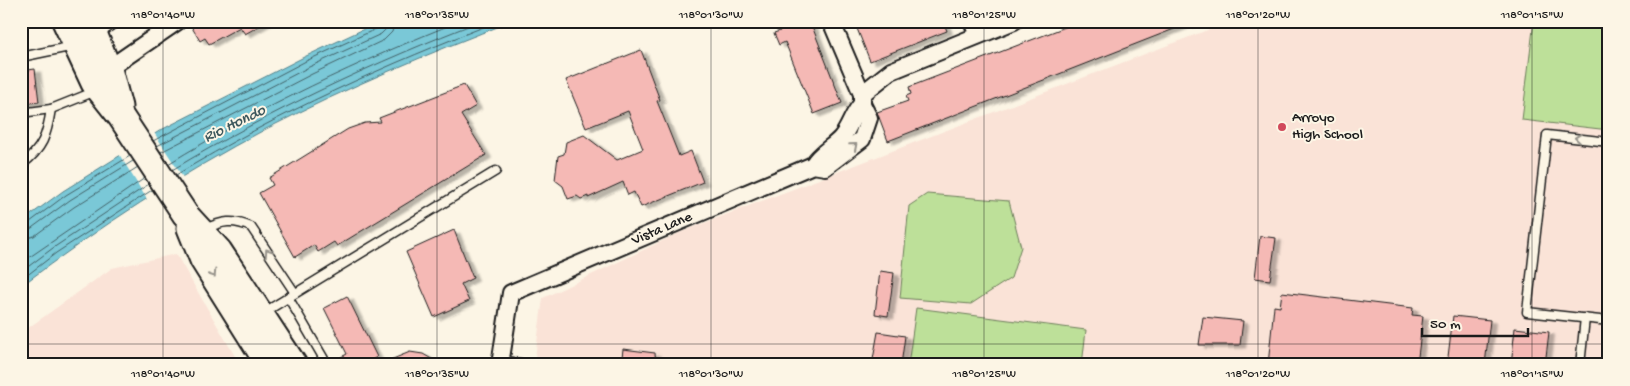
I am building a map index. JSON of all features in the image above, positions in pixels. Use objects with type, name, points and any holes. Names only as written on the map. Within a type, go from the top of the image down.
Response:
[{"type":"main road","points":[[65,21],[87,34],[121,117],[193,227],[219,251],[251,318],[269,365]]},
{"type":"main road","points":[[251,318],[294,365]]},
{"type":"street","points":[[106,81],[178,21]]},
{"type":"street","name":"Vista Lane","points":[[500,362],[511,293],[813,165],[825,166],[862,139],[867,129],[869,118],[831,21]]},
{"type":"street","points":[[862,99],[891,71],[975,28],[1014,21]]},
{"type":"lane","points":[[21,57],[118,21]]},
{"type":"lane","points":[[21,113],[51,108],[106,81]]},
{"type":"lane","points":[[21,165],[37,154],[47,131],[51,108]]},
{"type":"lane","points":[[1609,142],[1547,135],[1527,312],[1609,321]]},
{"type":"lane","points":[[251,318],[496,171]]},
{"type":"lane","points":[[193,227],[222,221],[240,222],[251,227],[292,295],[323,362]]},
{"type":"lane","points":[[1580,365],[1585,318]]},
{"type":"lane","points":[[500,362],[531,365]]},
{"type":"shaded area","name":"Arroyo High School","points":[[1231,21],[1609,21],[1609,365],[534,365],[543,298],[681,232]]},
{"type":"shaded area","points":[[176,254],[240,365],[21,365],[21,333],[112,268]]},
{"type":"green space","points":[[1534,21],[1609,21],[1609,130],[1522,120]]},
{"type":"green space","points":[[927,194],[1009,201],[1021,247],[1011,278],[971,304],[900,298],[909,206]]},
{"type":"green space","points":[[916,308],[1086,330],[1082,365],[908,365]]},
{"type":"water","name":"Rio Hondo","points":[[381,21],[513,21],[327,99],[234,146],[140,203],[80,243],[21,286],[21,222],[63,191],[161,130],[304,57]]},
{"type":"pier","points":[[153,131],[184,179],[148,201],[119,154]]},
{"type":"building","points":[[188,21],[268,21],[245,34],[240,27],[209,44],[205,38],[200,41]]},
{"type":"building","points":[[794,21],[810,21],[842,103],[814,114],[785,42],[779,45],[774,33],[780,31],[779,27]]},
{"type":"building","points":[[854,21],[943,21],[947,31],[870,61]]},
{"type":"building","points":[[1081,21],[1192,22],[888,141],[877,112],[908,101],[906,96],[911,94],[909,87]]},
{"type":"building","points":[[641,50],[660,100],[657,101],[679,156],[691,151],[703,182],[641,207],[634,192],[628,195],[623,182],[588,198],[588,196],[581,199],[577,196],[568,199],[563,186],[555,180],[558,156],[564,154],[566,142],[584,135],[617,160],[643,149],[628,111],[586,128],[566,80]]},
{"type":"building","points":[[35,69],[39,102],[21,104],[21,71]]},
{"type":"building","points":[[464,85],[476,106],[461,115],[486,155],[337,246],[334,242],[318,252],[314,245],[295,257],[259,193],[273,185],[269,178],[348,129],[365,123],[381,122],[379,118]]},
{"type":"building","points":[[454,230],[473,278],[461,284],[469,301],[434,317],[406,252]]},
{"type":"building","points":[[1260,236],[1276,238],[1270,280],[1255,278]]},
{"type":"building","points":[[880,271],[894,273],[888,316],[875,314]]},
{"type":"building","points":[[1282,292],[1413,308],[1412,315],[1423,316],[1417,365],[1268,365],[1274,306],[1280,307]]},
{"type":"building","points":[[347,296],[377,357],[362,365],[345,365],[341,357],[347,354],[324,308]]},
{"type":"building","points":[[1453,316],[1490,320],[1485,365],[1447,365]]},
{"type":"building","points":[[1203,317],[1243,321],[1240,345],[1199,345]]},
{"type":"building","points":[[1515,328],[1549,332],[1545,365],[1511,365]]},
{"type":"building","points":[[878,332],[905,336],[901,365],[872,365]]},
{"type":"building","points":[[623,349],[655,353],[656,365],[621,365]]},
{"type":"building","points":[[410,352],[423,354],[442,365],[378,365]]},
{"type":"place","name":"Arroyo High School","points":[[1282,127]]}]
